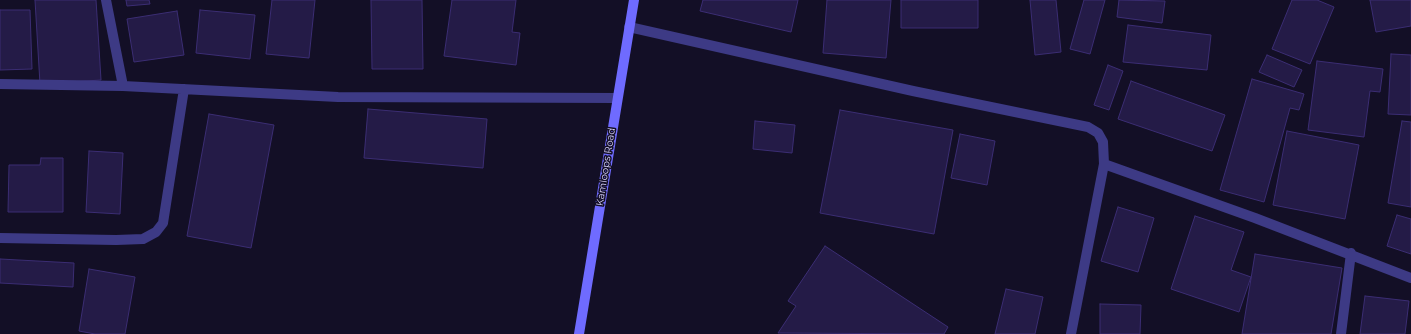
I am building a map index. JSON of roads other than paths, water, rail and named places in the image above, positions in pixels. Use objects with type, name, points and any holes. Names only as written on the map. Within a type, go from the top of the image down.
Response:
[{"type":"main road","name":"Kamloops Road","points":[[579,334],[634,0]]},
{"type":"street","points":[[106,0],[123,86]]},
{"type":"street","points":[[629,27],[913,91],[1088,127],[1098,133],[1103,142],[1104,164],[1071,334]]},
{"type":"street","points":[[0,84],[123,86],[338,97],[617,98]]},
{"type":"street","points":[[0,238],[143,239],[156,232],[163,223],[184,90]]},
{"type":"street","points":[[1104,164],[1351,253],[1411,278]]},
{"type":"street","points":[[1341,334],[1351,253]]}]
